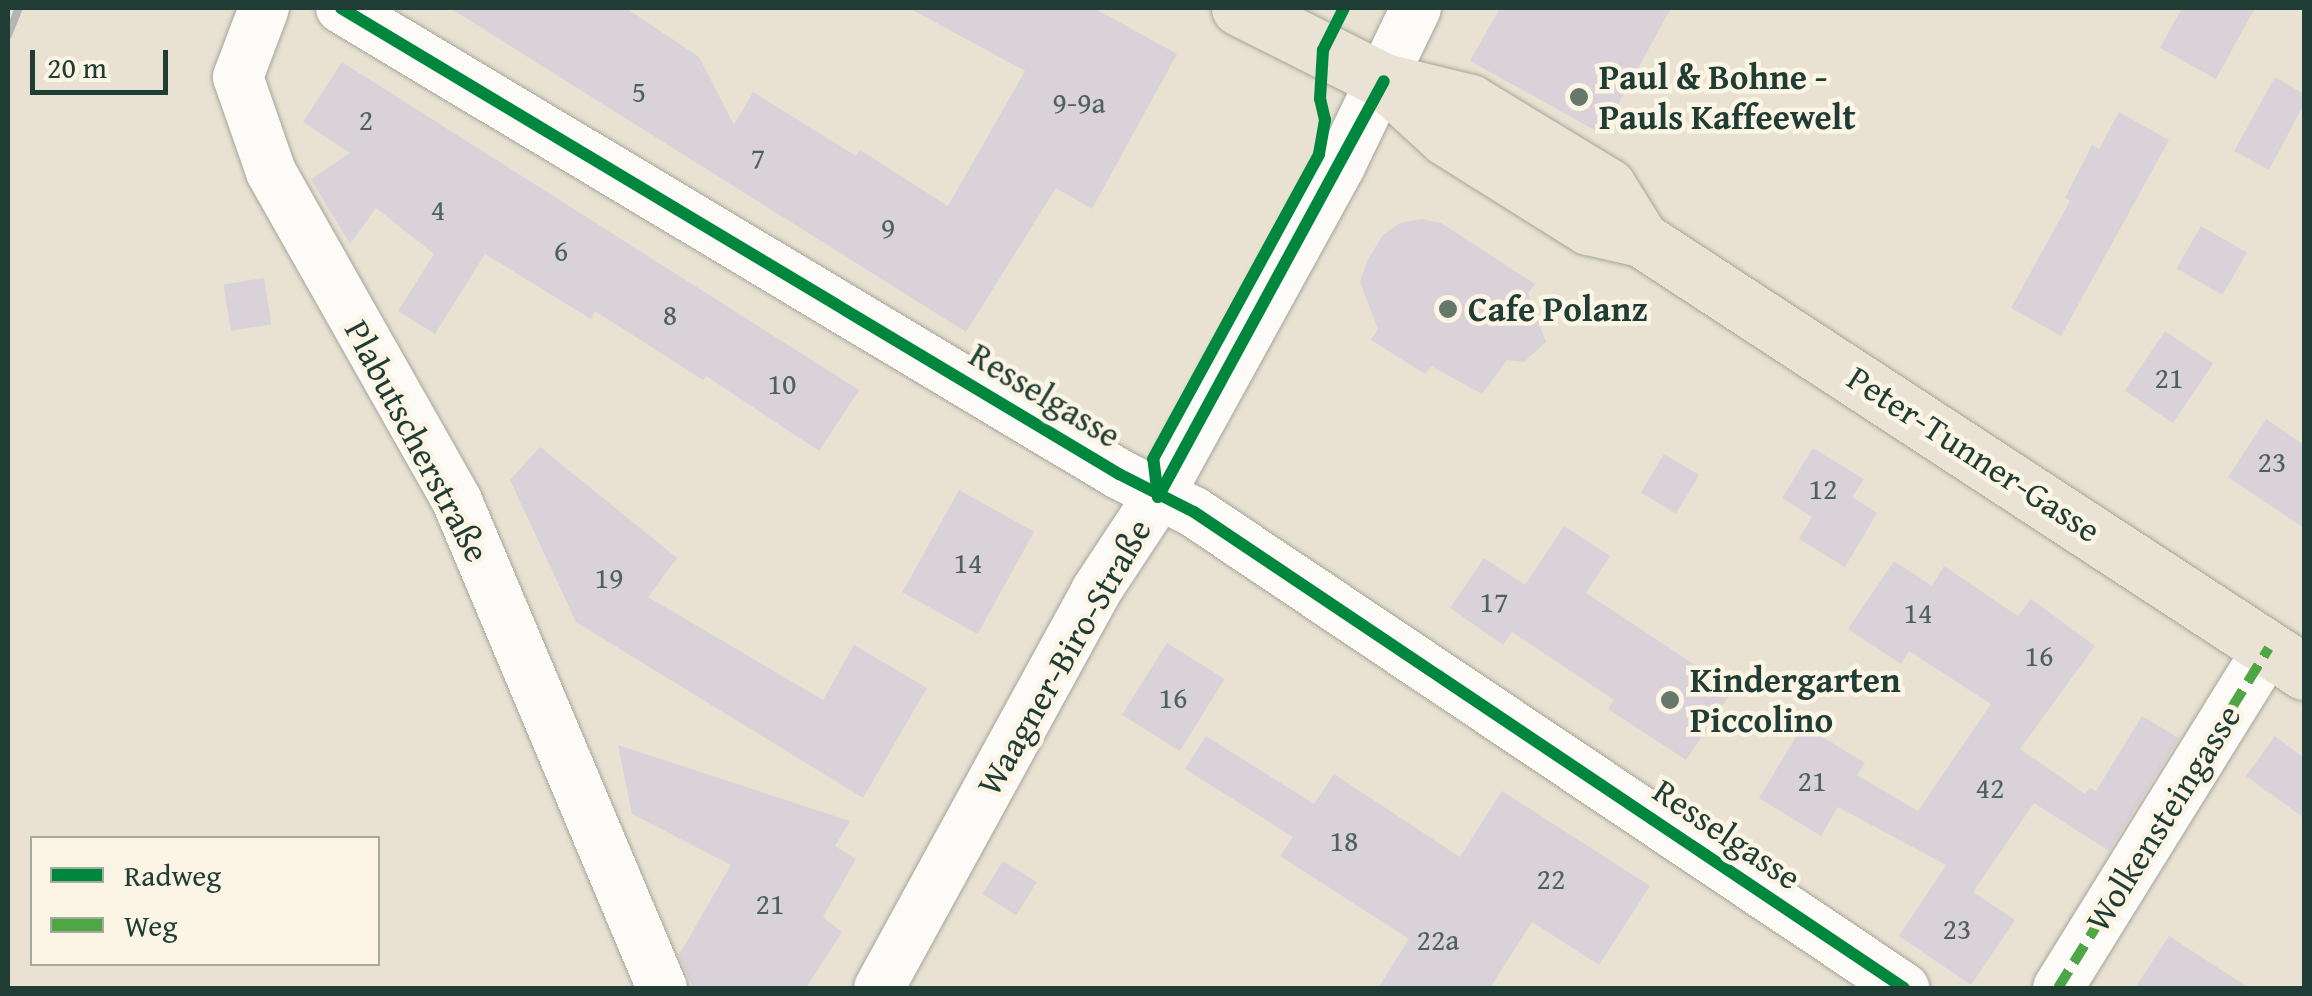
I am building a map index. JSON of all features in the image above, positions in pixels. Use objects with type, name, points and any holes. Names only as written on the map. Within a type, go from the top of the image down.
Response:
[{"type":"main road","name":"Peter-Tunner-Gasse","points":[[1239,8],[1384,81],[1470,102],[1608,186],[1641,239],[2287,660]]},
{"type":"street","name":"Plabutscherstraße","points":[[264,8],[238,77],[271,172],[456,501],[662,988]]},
{"type":"street","name":"Resselgasse","points":[[341,8],[1158,497],[1194,512],[1904,988]]},
{"type":"street","name":"Waagner-Biro-Straße","points":[[879,988],[1096,591],[1158,497],[1384,81],[1416,8]]},
{"type":"street","name":"Wolkensteingasse","points":[[2058,988],[2287,660]]},
{"type":"building","points":[[450,8],[626,8],[699,57],[734,125],[753,92],[856,156],[860,150],[948,206],[1025,71],[909,8],[1094,8],[1177,54],[1092,209],[1056,188],[966,332]]},
{"type":"building","name":"Paul & Bohne - Pauls Kaffeewelt","points":[[1500,8],[1671,8],[1602,134],[1470,61]]},
{"type":"building","points":[[2182,8],[2255,8],[2216,79],[2160,48]]},
{"type":"building","points":[[342,62],[859,390],[819,451],[706,376],[703,380],[595,311],[591,319],[485,254],[435,334],[398,311],[434,254],[376,208],[350,244],[311,179],[350,153],[303,122]]},
{"type":"building","points":[[2275,77],[2304,94],[2304,104],[2269,170],[2234,151]]},
{"type":"building","points":[[2119,112],[2169,140],[2061,336],[2011,308],[2070,201],[2065,198],[2092,145],[2099,149]]},
{"type":"building","name":"Cafe Polanz","points":[[1422,219],[1441,223],[1535,284],[1528,293],[1546,342],[1524,362],[1507,360],[1482,394],[1431,366],[1425,374],[1371,340],[1378,329],[1360,282],[1367,261],[1383,235],[1400,223]]},
{"type":"building","points":[[2201,226],[2247,252],[2222,295],[2176,268]]},
{"type":"building","points":[[264,278],[271,324],[231,331],[224,284]]},
{"type":"building","points":[[2165,331],[2213,363],[2173,423],[2125,391]]},
{"type":"building","points":[[2266,419],[2304,445],[2304,528],[2228,477]]},
{"type":"building","points":[[540,447],[677,558],[648,597],[823,700],[854,645],[927,688],[863,798],[576,622],[510,480]]},
{"type":"building","points":[[1813,448],[1864,479],[1852,497],[1877,513],[1845,567],[1799,539],[1812,517],[1782,498]]},
{"type":"building","points":[[1664,454],[1699,475],[1676,514],[1641,493]]},
{"type":"building","points":[[959,490],[1034,532],[977,634],[902,592]]},
{"type":"building","points":[[1564,526],[1610,556],[1586,593],[1733,690],[1686,760],[1608,709],[1614,700],[1512,632],[1503,645],[1450,608],[1484,558],[1525,585]]},
{"type":"building","points":[[1894,561],[1932,586],[1944,566],[2018,616],[2031,599],[2095,646],[2020,749],[2085,794],[2090,788],[2096,791],[2142,716],[2179,738],[2109,851],[2034,803],[1973,892],[2015,920],[1971,985],[1899,936],[1946,865],[1838,807],[1821,836],[1759,798],[1803,725],[1865,763],[1857,775],[1918,811],[1991,704],[1909,651],[1901,664],[1848,629]]},
{"type":"building","points":[[1167,643],[1225,679],[1180,751],[1122,715]]},
{"type":"building","points":[[1206,736],[1314,804],[1334,774],[1460,857],[1502,791],[1650,886],[1599,965],[1532,922],[1490,988],[1378,988],[1409,939],[1280,856],[1293,837],[1185,769]]},
{"type":"building","points":[[2275,736],[2304,758],[2304,818],[2246,776]]},
{"type":"building","points":[[618,745],[850,821],[835,846],[856,859],[823,917],[842,932],[806,988],[693,988],[679,955],[731,865],[632,814]]},
{"type":"building","points":[[1003,861],[1037,882],[1016,915],[982,894]]},
{"type":"building","points":[[2169,936],[2249,988],[2135,988]]},
{"type":"railway","points":[[8,35],[19,8]]},
{"type":"marked path","points":[[2058,988],[2269,648]]},
{"type":"cycle path","points":[[341,8],[1119,474],[1194,512],[1904,988]]},
{"type":"cycle path","points":[[1158,497],[1153,459],[1319,154],[1325,120],[1320,99],[1323,50],[1344,8]]},
{"type":"cycle path","points":[[1158,497],[1384,81]]},
{"type":"place","name":"Paul & Bohne - Pauls Kaffeewelt","points":[[1579,97]]},
{"type":"place","name":"Cafe Polanz","points":[[1448,309]]},
{"type":"place","name":"Kindergarten Piccolino","points":[[1670,700]]}]
